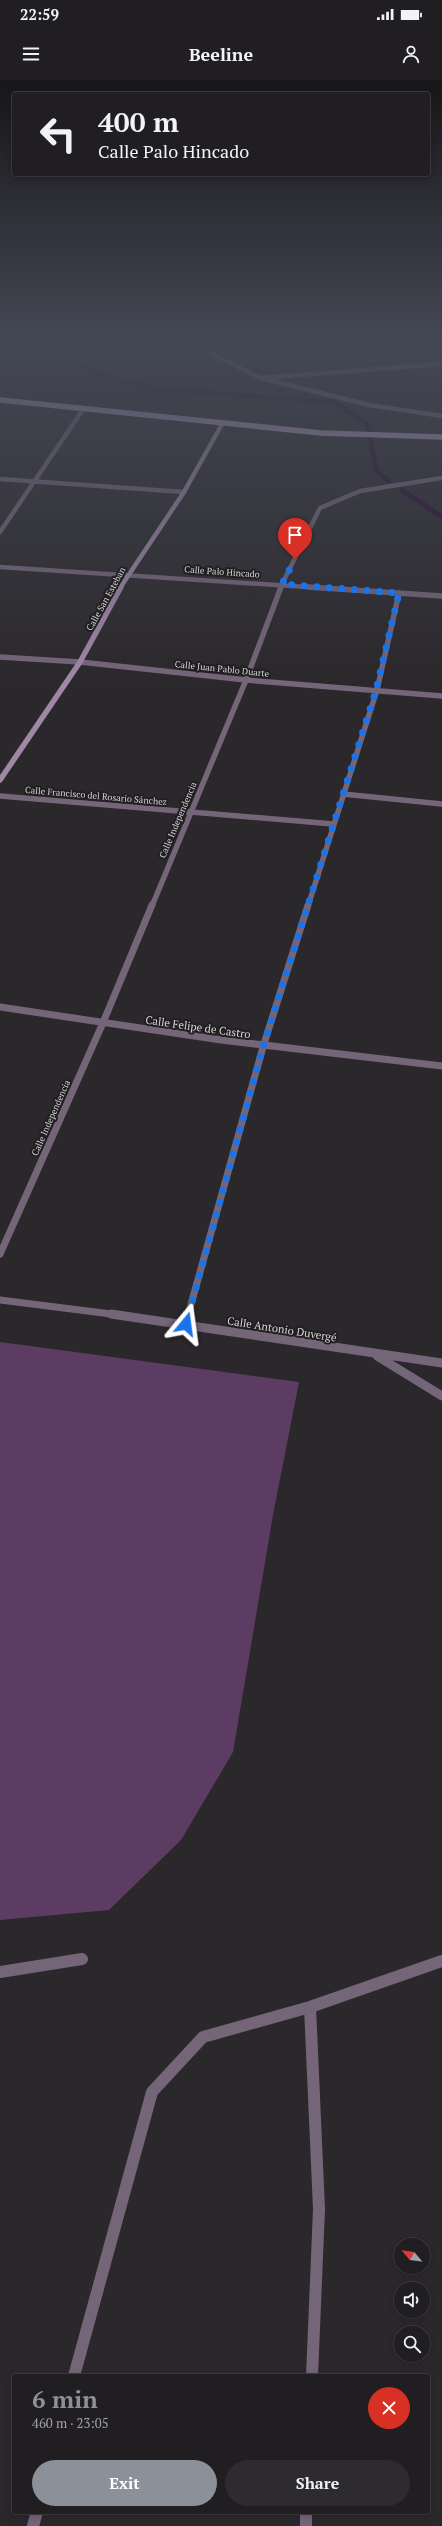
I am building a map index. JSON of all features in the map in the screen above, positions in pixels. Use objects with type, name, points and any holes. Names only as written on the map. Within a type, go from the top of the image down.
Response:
[{"type":"street","points":[[0,532],[50,456]]},
{"type":"street","name":"Calle San Esteban","points":[[0,780],[80,662],[128,574],[184,492],[204,456]]},
{"type":"street","name":"Calle Independencia","points":[[0,1254],[102,1025],[191,814],[246,680],[282,584],[320,508],[360,491],[442,478]]},
{"type":"street","points":[[0,479],[184,492]]},
{"type":"street","name":"Calle Palo Hincado","points":[[0,567],[282,584],[442,596]]},
{"type":"street","points":[[186,1324],[263,1047],[376,690],[399,593]]},
{"type":"street","name":"Calle Juan Pablo Duarte","points":[[0,657],[80,662],[246,680],[442,696]]},
{"type":"street","points":[[343,794],[442,804]]},
{"type":"street","name":"Calle Francisco del Rosario Sánchez","points":[[0,796],[191,814],[333,824]]},
{"type":"street","name":"Calle Felipe de Castro","points":[[0,1007],[102,1025],[263,1047],[442,1066]]},
{"type":"street","name":"Calle Antonio Duvergé","points":[[0,1300],[186,1324],[442,1363]]},
{"type":"street","points":[[375,1354],[442,1396]]},
{"type":"street","points":[[0,1972],[82,1960]]},
{"type":"street","points":[[75,2374],[152,2092],[203,2037],[310,2007],[442,1961]]},
{"type":"street","points":[[310,2007],[319,2208],[312,2374]]},
{"type":"street","points":[[34,2526],[37,2514]]},
{"type":"street","points":[[306,2514],[306,2526]]},
{"type":"shaded area","points":[[0,1342],[299,1382],[273,1515],[233,1752],[181,1840],[109,1910],[0,1920]]},
{"type":"waterway","points":[[373,456],[376,471],[389,481]]},
{"type":"waterway","points":[[402,490],[442,517]]},
{"type":"route","points":[[186,1324],[263,1047],[376,690],[399,593],[282,584],[295,559]]}]
